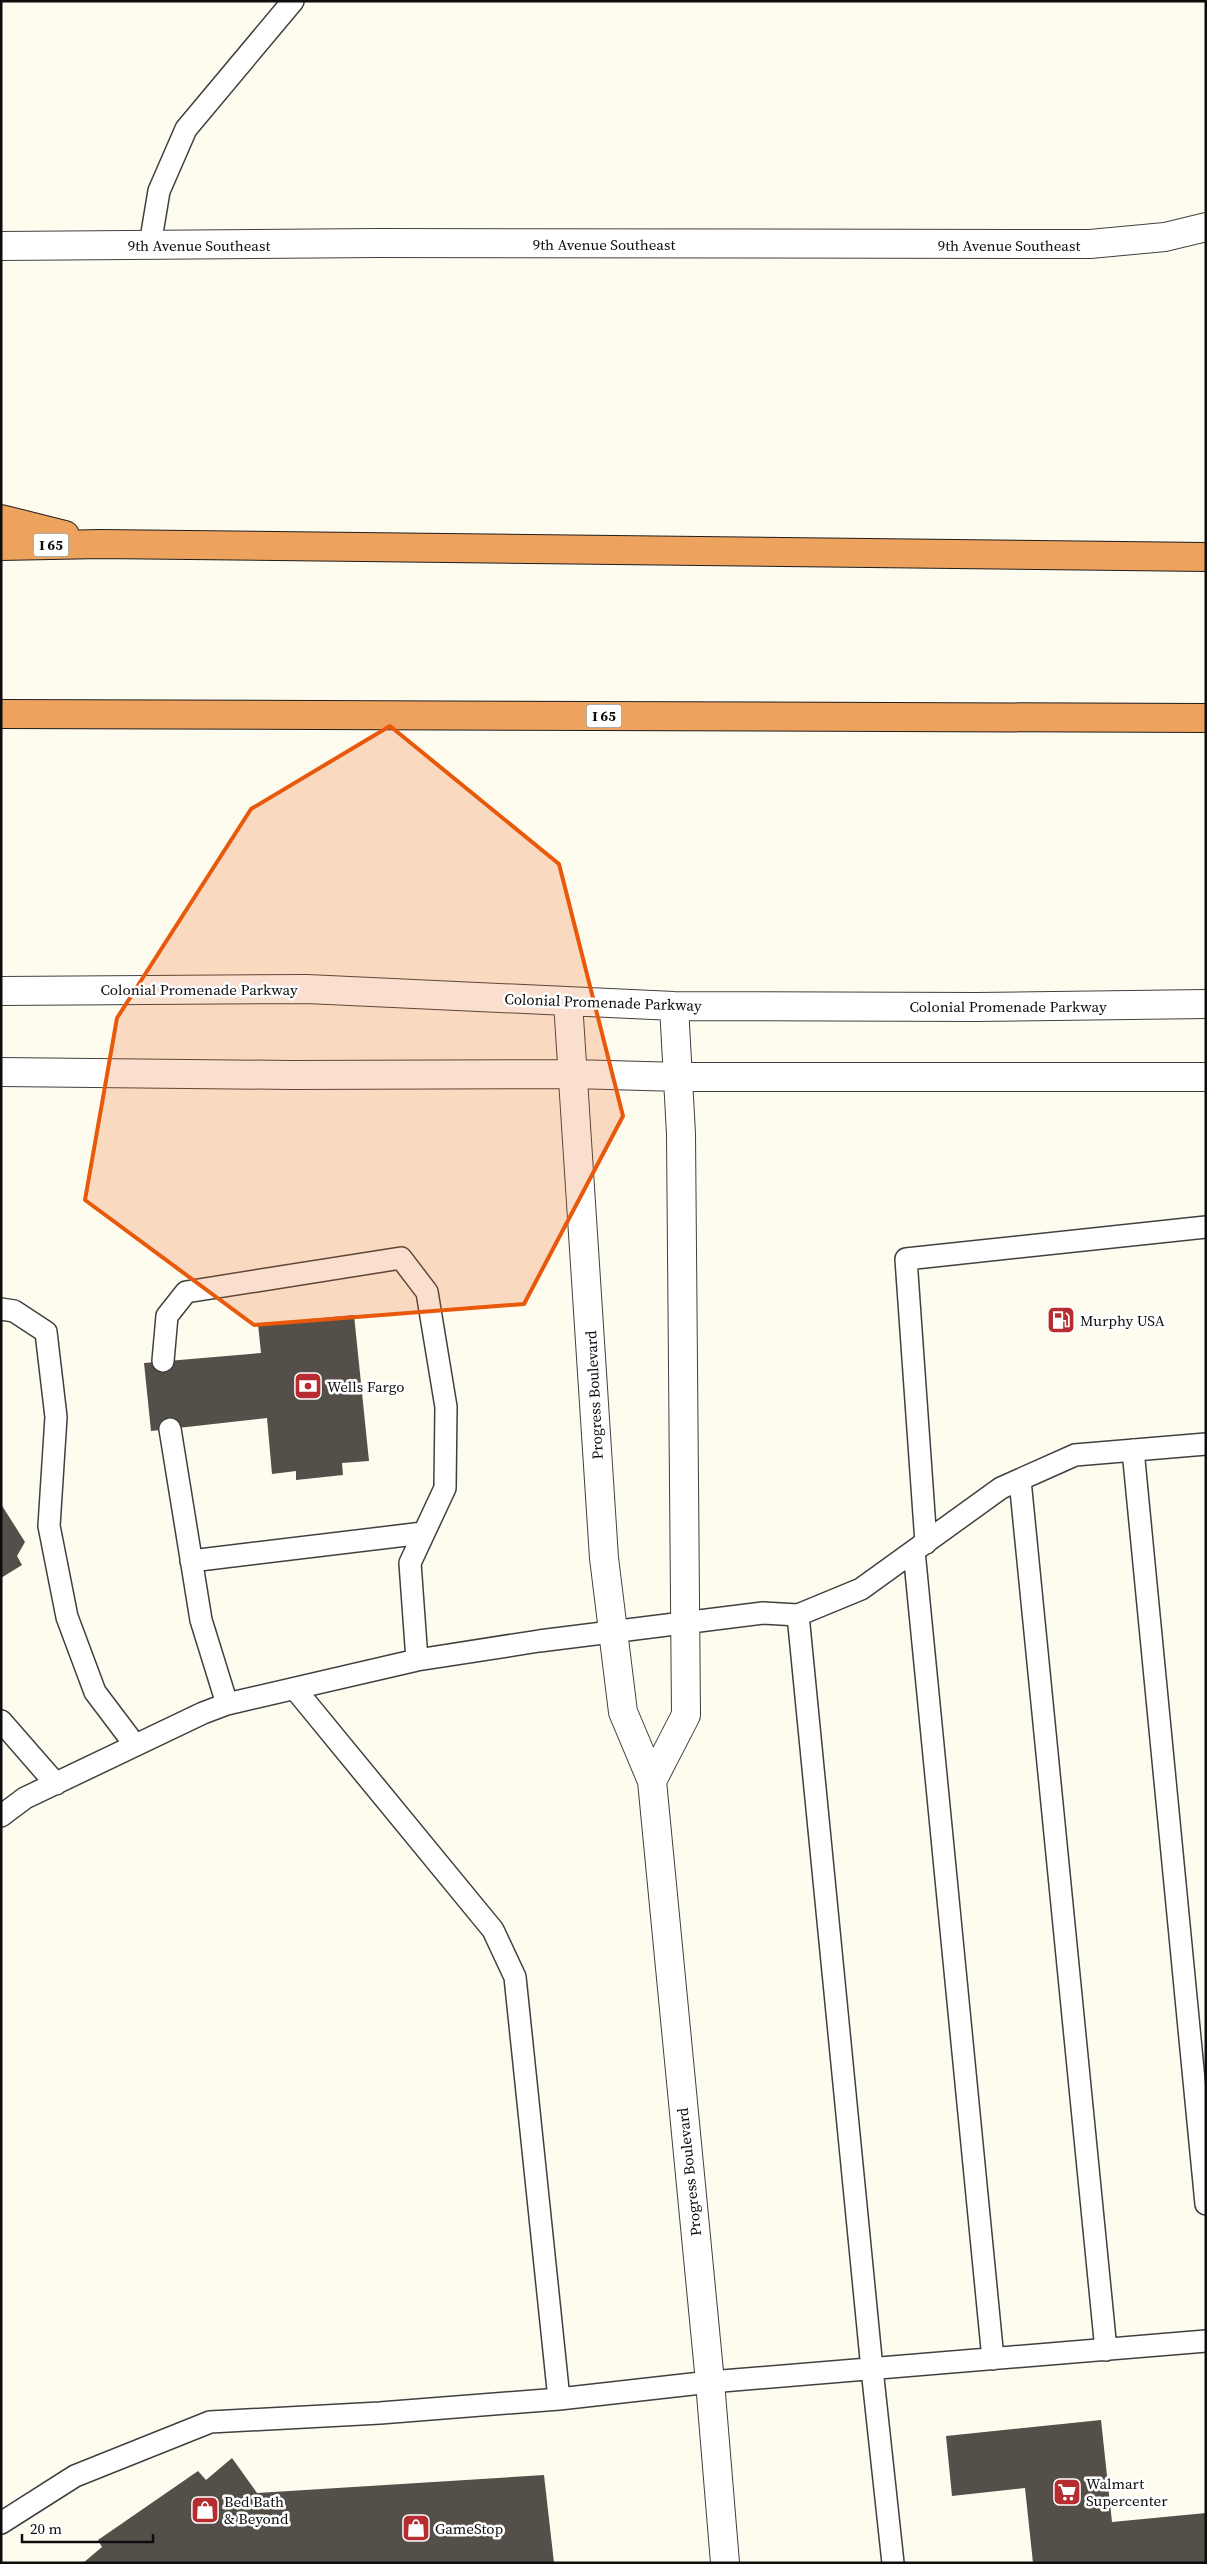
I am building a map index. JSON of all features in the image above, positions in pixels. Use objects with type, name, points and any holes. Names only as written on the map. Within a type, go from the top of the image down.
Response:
[{"type":"highway","points":[[1,519],[101,544]]},
{"type":"highway","name":"I 65","points":[[1,546],[101,544],[1206,557]]},
{"type":"highway","name":"I 65","points":[[1,714],[1206,718]]},
{"type":"street","name":"9th Avenue Southeast","points":[[1,246],[1090,244],[1165,237],[1206,227]]},
{"type":"street","name":"Colonial Promenade Parkway","points":[[1,991],[307,989],[674,1006],[976,1007],[1206,1004]]},
{"type":"street","name":"Progress Boulevard","points":[[568,1002],[604,1558],[623,1712],[652,1780],[710,2382],[725,2563]]},
{"type":"street","points":[[652,1780],[686,1715],[680,1077],[674,1006]]},
{"type":"street","points":[[1,1072],[292,1075],[573,1074],[680,1077],[1206,1077]]},
{"type":"lane","points":[[150,245],[159,191],[186,129],[293,1]]},
{"type":"lane","points":[[993,2359],[920,1547],[906,1259],[1206,1227]]},
{"type":"lane","points":[[163,1361],[167,1316],[186,1292],[401,1258],[427,1292],[446,1406],[445,1488],[410,1563],[417,1660]]},
{"type":"lane","points":[[1,1309],[14,1311],[46,1332],[56,1417],[49,1526],[67,1617],[95,1692],[135,1745]]},
{"type":"lane","points":[[170,1429],[201,1620],[227,1704]]},
{"type":"lane","points":[[1,1816],[25,1798],[203,1712],[227,1704],[417,1660],[763,1613],[798,1615],[861,1589],[1001,1488],[1075,1455],[1206,1444]]},
{"type":"lane","points":[[1134,1450],[1206,2204]]},
{"type":"lane","points":[[1020,1480],[1106,2350]]},
{"type":"lane","points":[[191,1560],[423,1533]]},
{"type":"lane","points":[[798,1615],[872,2369],[893,2563]]},
{"type":"lane","points":[[295,1689],[493,1930],[514,1977],[559,2399]]},
{"type":"lane","points":[[1,1721],[56,1784]]},
{"type":"lane","points":[[1,2523],[75,2476],[210,2422],[380,2413],[559,2399],[710,2382],[1206,2342]]},
{"type":"highlighted area","points":[[390,726],[559,864],[623,1116],[524,1304],[254,1325],[85,1200],[117,1018],[251,809]]},
{"type":"building","name":"Wells Fargo","points":[[354,1315],[369,1461],[342,1463],[343,1475],[296,1480],[296,1471],[272,1474],[267,1418],[151,1431],[144,1363],[261,1353],[258,1324]]},
{"type":"building","points":[[1,1504],[25,1542],[17,1556],[22,1565],[1,1578]]},
{"type":"building","name":"Walmart Supercenter","points":[[1101,2420],[1112,2522],[1206,2513],[1206,2563],[1033,2563],[1025,2488],[952,2496],[946,2436]]},
{"type":"building","name":"GameStop","points":[[232,2458],[257,2493],[544,2475],[554,2563],[83,2563],[102,2547],[98,2540],[198,2471],[206,2480]]},
{"type":"place","name":"Murphy USA","points":[[1061,1320]]},
{"type":"place","name":"Wells Fargo","points":[[308,1386]]},
{"type":"place","name":"Walmart Supercenter","points":[[1067,2492]]},
{"type":"place","name":"Bed Bath & Beyond","points":[[205,2510]]},
{"type":"place","name":"GameStop","points":[[416,2528]]}]
